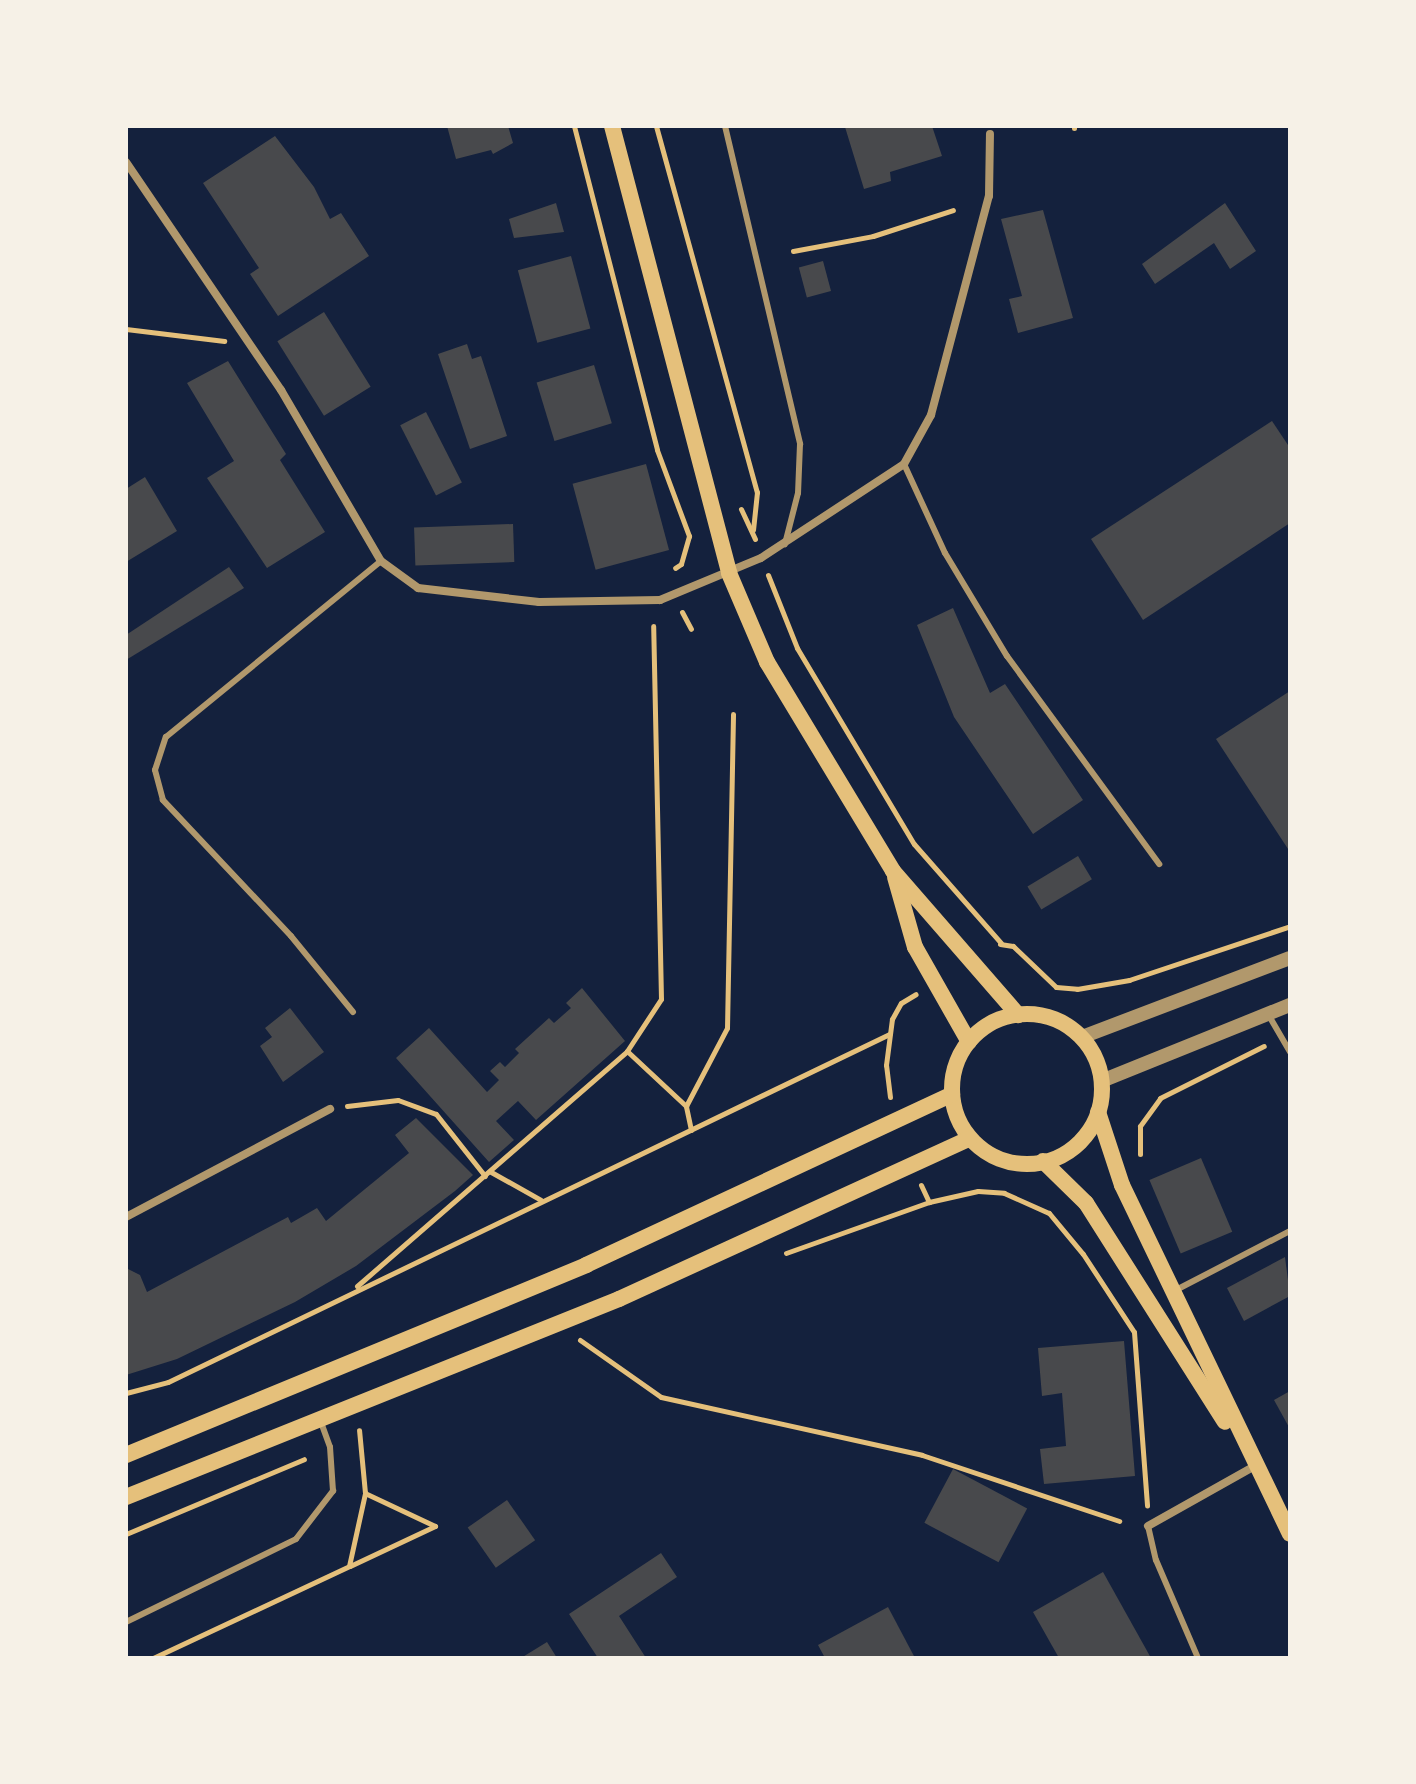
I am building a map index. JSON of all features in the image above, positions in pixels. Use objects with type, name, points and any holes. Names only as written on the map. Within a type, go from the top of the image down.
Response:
[{"type":"main road","points":[[612,126],[729,573],[767,662],[893,871],[974,960],[1018,1015]]},
{"type":"main road","points":[[893,871],[915,947],[969,1042]]},
{"type":"main road","points":[[1018,1015],[1064,1023],[1082,1037],[1104,1080],[1098,1112],[1083,1136],[1043,1161],[1019,1166],[992,1157],[969,1139],[952,1094],[959,1058],[969,1042],[991,1024],[1018,1015]]},
{"type":"main road","points":[[126,1455],[586,1265],[952,1094]]},
{"type":"main road","points":[[1098,1112],[1122,1185],[1290,1534]]},
{"type":"main road","points":[[126,1497],[619,1299],[969,1139]]},
{"type":"main road","points":[[1043,1161],[1086,1203],[1255,1466]]},
{"type":"street","points":[[126,162],[281,390],[381,561],[418,588],[539,602],[674,596],[785,545],[904,464],[931,415],[989,196],[990,134]]},
{"type":"street","points":[[1082,1037],[1290,958]]},
{"type":"street","points":[[1104,1080],[1290,1005]]},
{"type":"street","points":[[126,1217],[330,1109]]},
{"type":"street","points":[[1148,1526],[1255,1466]]},
{"type":"lane","points":[[725,126],[800,444],[798,493],[785,545]]},
{"type":"lane","points":[[904,464],[945,553],[1007,656],[1159,864]]},
{"type":"lane","points":[[353,1012],[291,936],[163,800],[155,770],[166,737],[381,561]]},
{"type":"lane","points":[[1268,1014],[1290,1052]]},
{"type":"lane","points":[[1174,1292],[1290,1231]]},
{"type":"lane","points":[[126,1622],[296,1539],[333,1491],[330,1447],[320,1419]]},
{"type":"lane","points":[[1148,1526],[1156,1560],[1198,1658]]},
{"type":"path","points":[[574,126],[657,450],[689,536],[681,564],[668,573],[674,596],[691,629]]},
{"type":"path","points":[[656,126],[757,492],[753,531],[761,558],[797,648],[914,844],[1001,943],[1013,946],[1056,987],[1077,989],[1129,980],[1290,926]]},
{"type":"path","points":[[793,251],[873,236],[953,210]]},
{"type":"path","points":[[126,329],[225,341]]},
{"type":"path","points":[[350,1292],[627,1051],[661,999],[653,626]]},
{"type":"path","points":[[686,1106],[727,1028],[733,714]]},
{"type":"path","points":[[974,960],[1001,943]]},
{"type":"path","points":[[126,1393],[168,1382],[889,1034]]},
{"type":"path","points":[[1140,1167],[1140,1126],[1160,1098],[1282,1038]]},
{"type":"path","points":[[627,1051],[686,1106],[691,1130]]},
{"type":"path","points":[[330,1109],[398,1100],[436,1114],[485,1176]]},
{"type":"path","points":[[491,1172],[542,1201]]},
{"type":"path","points":[[929,1202],[978,1191],[1004,1193],[1049,1213],[1083,1254],[1134,1332],[1148,1526]]},
{"type":"path","points":[[576,1337],[661,1397],[922,1455],[1119,1521]]},
{"type":"path","points":[[349,1566],[365,1493],[359,1430]]},
{"type":"path","points":[[126,1534],[304,1459]]},
{"type":"path","points":[[153,1658],[435,1526],[365,1493]]},
{"type":"building","points":[[447,126],[508,126],[513,143],[493,154],[491,150],[456,159]]},
{"type":"building","points":[[932,126],[942,156],[890,172],[891,181],[864,189],[845,127]]},
{"type":"building","points":[[275,136],[314,187],[330,219],[341,213],[369,256],[278,316],[250,274],[259,268],[203,183]]},
{"type":"building","points":[[556,203],[564,232],[514,238],[509,219]]},
{"type":"building","points":[[1225,203],[1256,251],[1230,269],[1214,243],[1155,284],[1142,264]]},
{"type":"building","points":[[1043,210],[1073,318],[1018,333],[1009,299],[1022,296],[1001,219]]},
{"type":"building","points":[[571,256],[590,328],[537,343],[518,270]]},
{"type":"building","points":[[823,261],[831,291],[807,297],[799,267]]},
{"type":"building","points":[[324,312],[371,387],[324,416],[277,341]]},
{"type":"building","points":[[467,344],[472,359],[481,356],[507,436],[470,449],[438,354]]},
{"type":"building","points":[[228,361],[286,454],[280,460],[325,532],[267,568],[207,478],[234,461],[187,383]]},
{"type":"building","points":[[594,365],[612,423],[554,441],[537,383]]},
{"type":"building","points":[[426,412],[462,482],[436,496],[400,425]]},
{"type":"building","points":[[1272,421],[1290,448],[1290,523],[1143,620],[1091,539]]},
{"type":"building","points":[[646,464],[669,550],[596,570],[573,484]]},
{"type":"building","points":[[145,477],[177,531],[126,562],[126,489]]},
{"type":"building","points":[[513,524],[514,562],[415,565],[414,527]]},
{"type":"building","points":[[229,567],[244,588],[126,660],[126,635]]},
{"type":"building","points":[[953,608],[990,693],[1005,684],[1083,800],[1033,834],[954,717],[917,625]]},
{"type":"building","points":[[1290,691],[1290,852],[1216,739]]},
{"type":"building","points":[[1078,856],[1092,879],[1041,910],[1027,886]]},
{"type":"building","points":[[582,988],[625,1041],[536,1120],[518,1101],[496,1121],[514,1140],[489,1162],[396,1058],[429,1028],[487,1092],[499,1080],[490,1071],[500,1062],[505,1067],[519,1053],[515,1049],[549,1018],[554,1023],[571,1008],[566,1003]]},
{"type":"building","points":[[290,1008],[324,1052],[283,1082],[260,1046],[272,1037],[265,1028]]},
{"type":"building","points":[[416,1118],[473,1175],[356,1266],[295,1302],[177,1359],[126,1375],[126,1268],[140,1275],[147,1292],[288,1217],[291,1223],[317,1208],[326,1221],[409,1153],[395,1135]]},
{"type":"building","points":[[1201,1158],[1232,1232],[1181,1254],[1149,1180]]},
{"type":"building","points":[[1285,1257],[1290,1296],[1244,1321],[1227,1288]]},
{"type":"building","points":[[1124,1341],[1135,1476],[1044,1484],[1040,1449],[1066,1446],[1062,1393],[1042,1396],[1038,1348]]},
{"type":"building","points":[[1290,1391],[1290,1429],[1274,1400]]},
{"type":"building","points":[[953,1469],[1027,1508],[999,1562],[924,1523]]},
{"type":"building","points":[[507,1500],[535,1540],[496,1568],[468,1528]]},
{"type":"building","points":[[661,1553],[677,1577],[619,1616],[646,1658],[598,1658],[569,1614]]},
{"type":"building","points":[[1103,1572],[1151,1658],[1059,1658],[1033,1612]]},
{"type":"building","points":[[888,1607],[915,1658],[825,1658],[818,1645]]},
{"type":"building","points":[[547,1642],[557,1658],[521,1658]]}]
